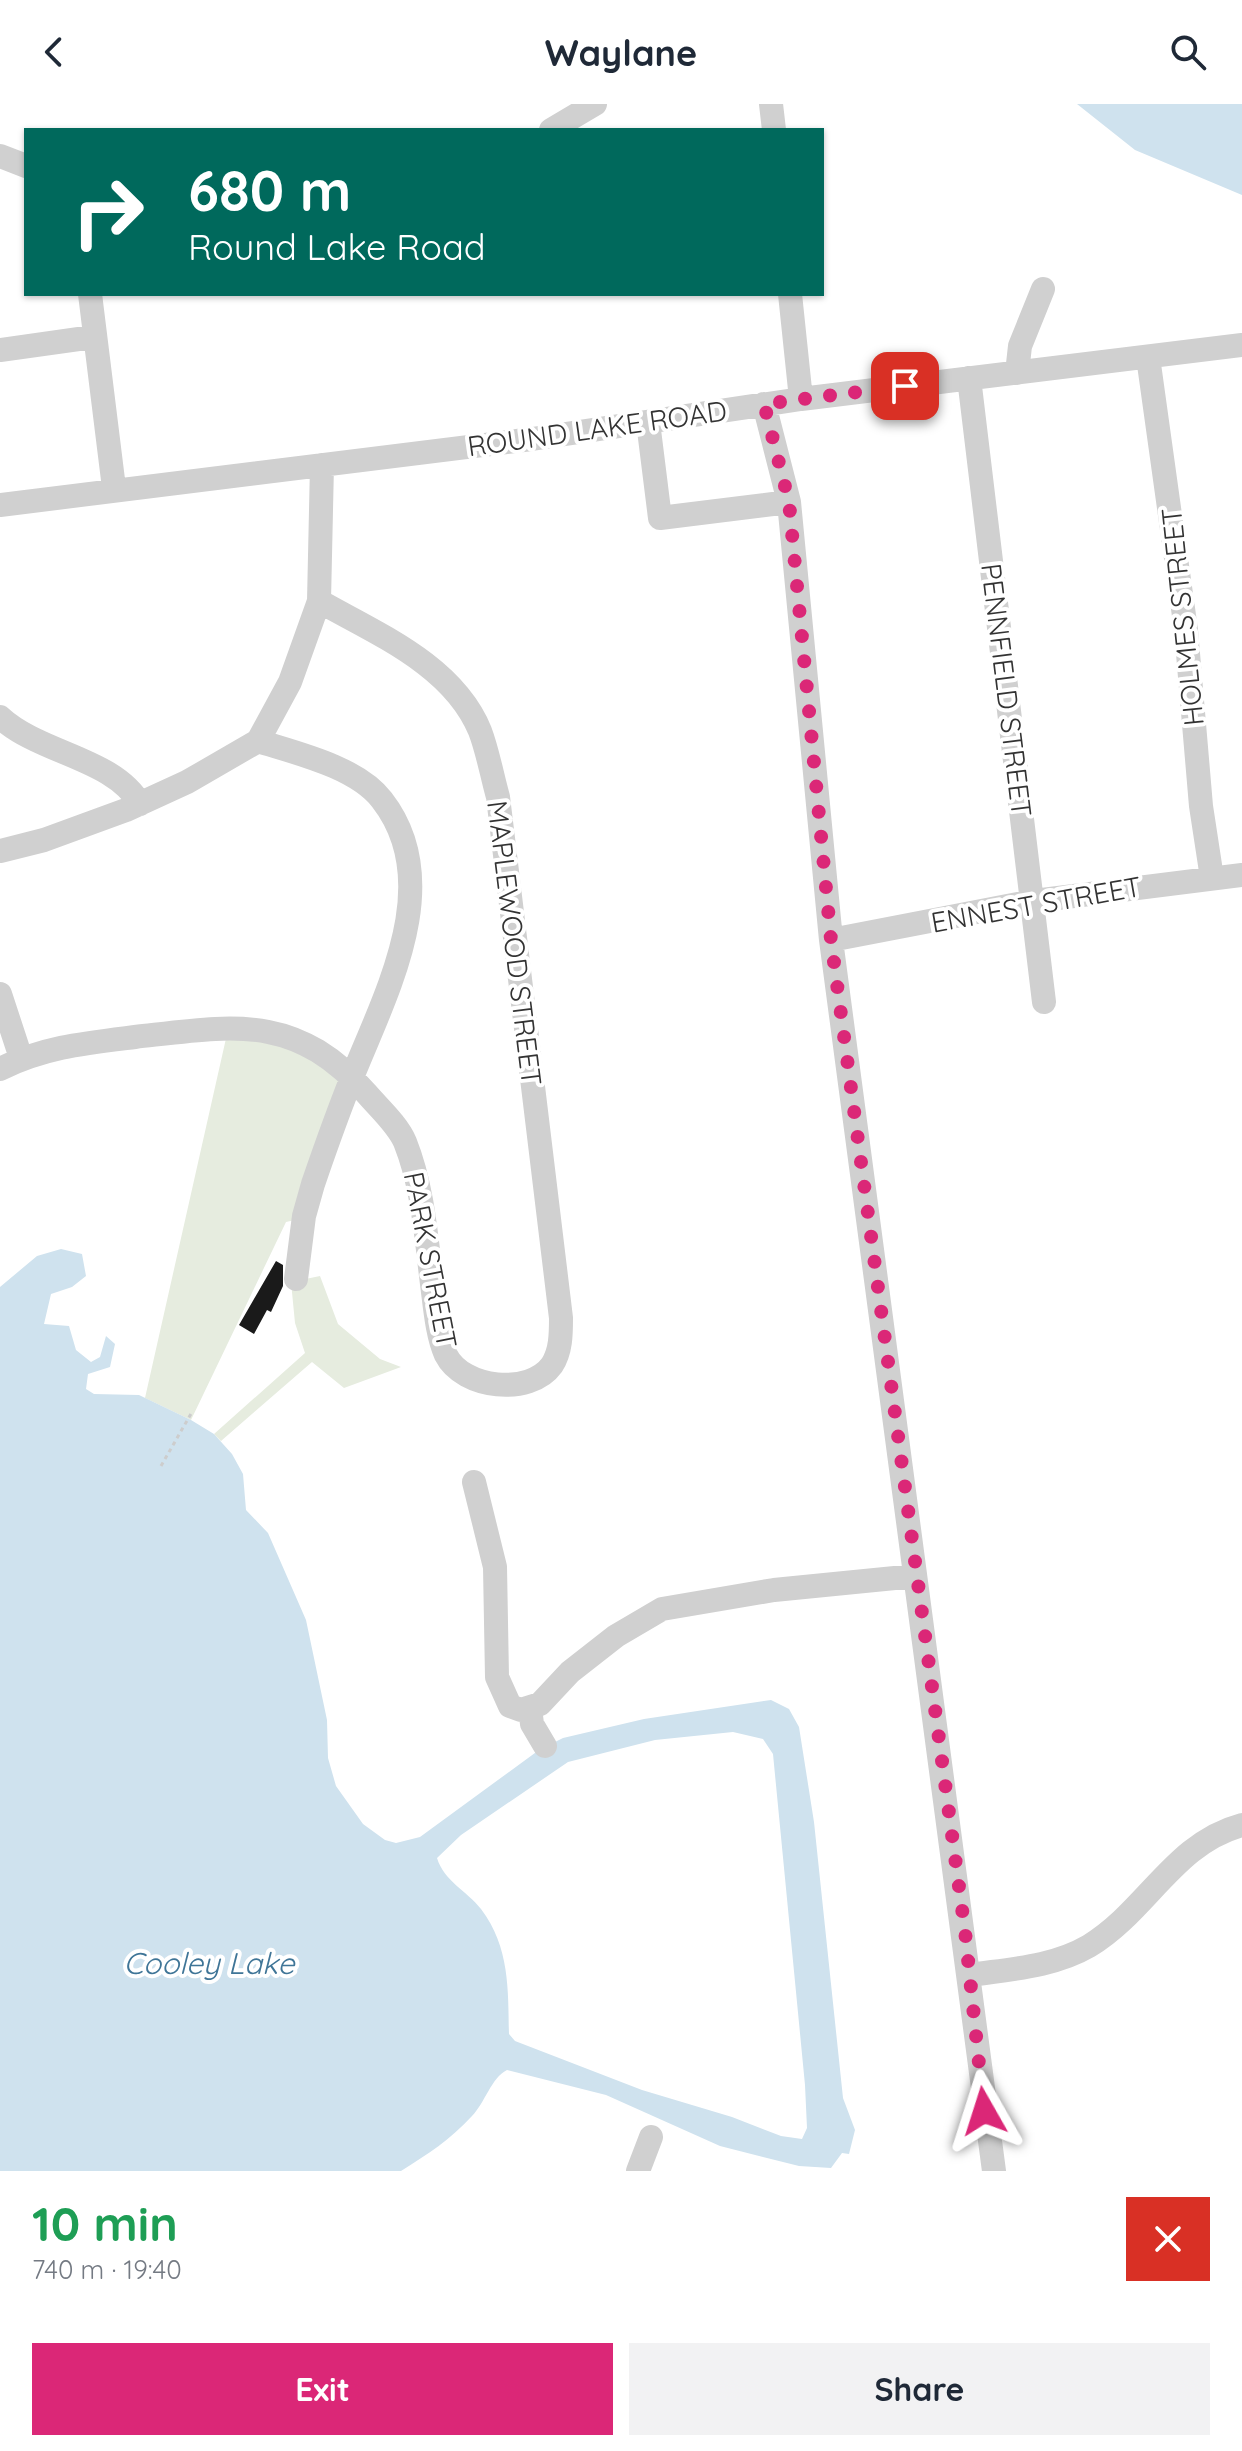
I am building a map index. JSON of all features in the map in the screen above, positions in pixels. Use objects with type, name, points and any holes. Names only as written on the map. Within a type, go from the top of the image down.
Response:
[{"type":"street","points":[[554,128],[595,104]]},
{"type":"street","points":[[771,104],[774,128]]},
{"type":"street","points":[[0,156],[24,165]]},
{"type":"street","points":[[1017,373],[1020,346],[1043,289]]},
{"type":"street","points":[[90,296],[114,488]]},
{"type":"street","points":[[790,296],[801,399]]},
{"type":"street","points":[[0,350],[93,337]]},
{"type":"street","name":"ROUND LAKE ROAD","points":[[0,505],[648,422],[801,399],[1242,345]]},
{"type":"street","name":"HOLMES STREET","points":[[1148,357],[1186,630],[1201,806],[1212,878]]},
{"type":"street","name":"PENNFIELD STREET","points":[[969,378],[1044,1002]]},
{"type":"street","points":[[764,404],[789,502],[831,940],[994,2171]]},
{"type":"street","points":[[648,422],[660,518],[789,502]]},
{"type":"street","points":[[0,851],[44,840],[140,804],[187,782],[258,741],[290,682],[319,601],[322,465]]},
{"type":"street","name":"MAPLEWOOD STREET","points":[[319,601],[403,648],[451,685],[480,730],[498,797],[559,1302],[562,1340],[552,1365]]},
{"type":"street","points":[[0,717],[30,740],[112,775],[130,786],[140,804]]},
{"type":"street","points":[[258,741],[333,764],[381,798],[405,838],[410,876],[402,956],[352,1077],[304,1216],[296,1279]]},
{"type":"street","name":"ENNEST STREET","points":[[831,940],[1034,901],[1242,875]]},
{"type":"street","points":[[0,994],[11,1063]]},
{"type":"street","name":"PARK STREET","points":[[11,1063],[54,1046],[234,1026],[284,1034],[343,1067],[404,1138],[420,1189],[435,1311],[447,1357],[463,1373],[497,1384],[526,1382],[539,1377],[552,1365]]},
{"type":"street","points":[[474,1482],[495,1567],[497,1677],[510,1706],[526,1709],[540,1704],[570,1672],[616,1636],[662,1609],[774,1590],[915,1576]]},
{"type":"street","points":[[526,1709],[545,1746]]},
{"type":"street","points":[[970,1975],[1055,1962],[1089,1945],[1142,1902],[1180,1859],[1199,1843],[1221,1831],[1242,1825]]},
{"type":"street","points":[[638,2171],[651,2137]]},
{"type":"path","points":[[161,1466],[192,1412]]},
{"type":"shaded area","points":[[227,1034],[290,1044],[345,1082],[295,1220],[286,1222],[191,1420],[145,1398]]},
{"type":"shaded area","points":[[320,1276],[338,1324],[380,1359],[401,1367],[344,1388],[312,1362],[221,1441],[214,1434],[305,1353],[295,1323],[291,1282]]},
{"type":"water","points":[[1077,104],[1242,104],[1242,195],[1135,150]]},
{"type":"water","name":"Cooley Lake","points":[[61,1249],[82,1254],[86,1276],[72,1287],[51,1294],[44,1324],[69,1326],[76,1350],[91,1362],[100,1357],[106,1336],[115,1344],[110,1367],[88,1374],[86,1389],[94,1394],[139,1395],[214,1434],[232,1454],[243,1474],[246,1510],[268,1533],[306,1620],[327,1720],[328,1758],[336,1786],[363,1824],[385,1840],[396,1843],[420,1837],[539,1750],[563,1738],[644,1719],[771,1700],[789,1709],[799,1727],[814,1822],[843,2098],[855,2130],[849,2154],[842,2153],[831,2168],[799,2166],[720,2146],[606,2095],[507,2070],[464,2125],[401,2171],[0,2171],[0,1287],[37,1256]],"holes":[[[733,1732],[763,1739],[773,1754],[805,2085],[807,2128],[802,2139],[781,2136],[732,2117],[642,2090],[515,2041],[509,2034],[506,1969],[497,1938],[481,1909],[450,1879],[437,1858],[461,1835],[568,1762],[655,1740]]]},
{"type":"building","points":[[276,1261],[283,1265],[283,1286],[271,1312],[267,1310],[254,1334],[239,1325]]},
{"type":"route","points":[[905,386],[764,404],[789,502],[831,940],[965,1931],[984,2111]]}]
